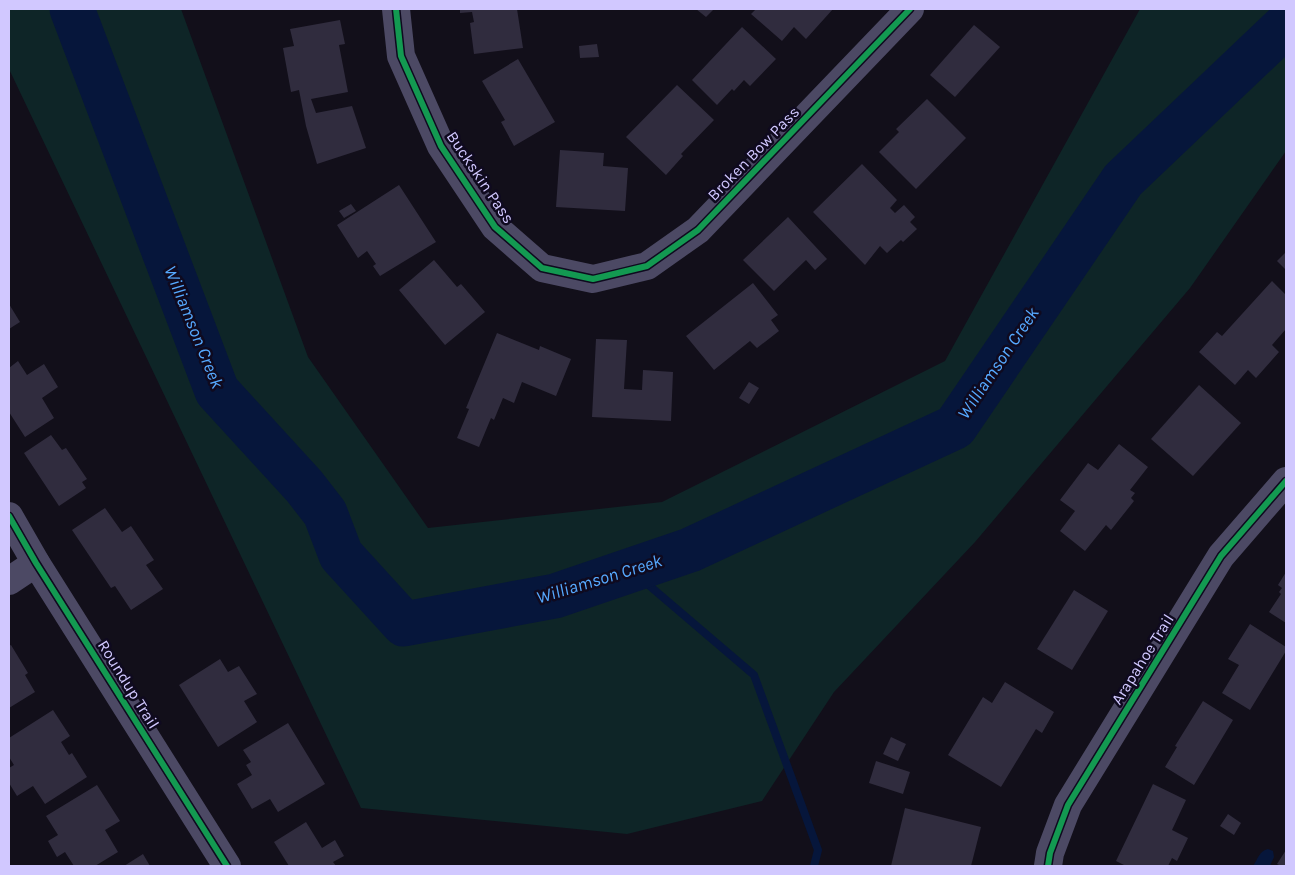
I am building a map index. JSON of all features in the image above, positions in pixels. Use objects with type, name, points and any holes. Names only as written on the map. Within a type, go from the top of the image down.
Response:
[{"type":"street","name":"Buckskin Pass","points":[[396,9],[401,56],[441,146],[495,227],[542,268],[593,279]]},
{"type":"street","name":"Broken Bow Pass","points":[[593,279],[646,266],[698,230],[910,9]]},
{"type":"street","name":"Arapahoe Trail","points":[[1048,866],[1050,853],[1068,805],[1221,556],[1286,481]]},
{"type":"street","name":"Roundup Trail","points":[[9,516],[36,563],[227,866]]},
{"type":"street","points":[[9,581],[36,563]]},
{"type":"green space","points":[[9,9],[181,9],[308,357],[428,528],[662,502],[945,361],[1140,9],[1286,9],[1286,151],[1190,288],[975,542],[834,692],[762,801],[627,834],[361,808],[9,69]]},
{"type":"water","points":[[1268,849],[1273,851],[1274,857],[1270,866],[1253,866],[1261,853]]},
{"type":"building","points":[[460,9],[517,9],[523,48],[474,54],[470,23],[474,22],[472,12],[460,13]]},
{"type":"building","points":[[696,9],[714,9],[706,17]]},
{"type":"building","points":[[756,9],[833,9],[806,39],[794,27],[782,41],[751,14]]},
{"type":"building","points":[[340,20],[345,44],[339,45],[348,92],[311,99],[316,113],[352,106],[366,148],[317,164],[306,126],[299,90],[291,92],[283,48],[294,46],[290,29]]},
{"type":"building","points":[[974,25],[1000,47],[955,97],[930,75]]},
{"type":"building","points":[[742,27],[776,59],[750,86],[744,80],[734,91],[732,89],[717,105],[692,80]]},
{"type":"building","points":[[597,44],[599,57],[580,58],[579,46]]},
{"type":"building","points":[[518,59],[555,122],[514,146],[501,122],[505,120],[482,81]]},
{"type":"building","points":[[677,85],[714,120],[681,154],[683,156],[666,175],[626,137]]},
{"type":"building","points":[[927,99],[966,138],[916,189],[879,152],[899,132],[896,129]]},
{"type":"building","points":[[560,150],[604,153],[603,166],[628,168],[625,211],[556,207]]},
{"type":"building","points":[[862,164],[897,200],[890,208],[895,213],[904,205],[915,217],[910,222],[917,229],[887,253],[880,246],[865,265],[813,212]]},
{"type":"building","points":[[399,185],[436,242],[380,276],[373,266],[376,264],[367,251],[358,258],[337,225]]},
{"type":"building","points":[[351,204],[356,211],[344,218],[339,211]]},
{"type":"building","points":[[788,217],[827,259],[815,270],[806,260],[774,291],[743,260]]},
{"type":"building","points":[[1286,252],[1286,270],[1277,261]]},
{"type":"building","points":[[434,260],[457,287],[461,284],[485,312],[445,345],[399,290]]},
{"type":"building","points":[[1272,281],[1286,295],[1286,329],[1272,345],[1279,352],[1256,378],[1248,370],[1235,385],[1199,352],[1217,332],[1222,336]]},
{"type":"building","points":[[753,283],[778,315],[771,320],[779,331],[757,348],[750,341],[714,370],[686,336]]},
{"type":"building","points":[[9,304],[20,322],[9,329]]},
{"type":"building","points":[[497,333],[539,350],[540,346],[571,359],[556,396],[522,382],[514,403],[503,398],[494,420],[491,418],[479,447],[457,438],[469,409],[466,408]]},
{"type":"building","points":[[596,339],[627,340],[624,389],[642,390],[643,370],[673,372],[671,421],[592,417]]},
{"type":"building","points":[[18,361],[27,375],[44,364],[58,387],[42,398],[54,418],[25,437],[9,412],[9,368]]},
{"type":"building","points":[[749,382],[759,388],[749,404],[739,398]]},
{"type":"building","points":[[1199,385],[1241,423],[1193,476],[1151,439]]},
{"type":"building","points":[[51,435],[62,450],[66,448],[87,479],[82,482],[86,488],[59,506],[24,453]]},
{"type":"building","points":[[1119,444],[1148,467],[1130,490],[1135,493],[1131,498],[1134,501],[1111,530],[1106,525],[1085,551],[1060,531],[1075,511],[1060,500],[1088,463],[1098,470]]},
{"type":"building","points":[[105,508],[122,532],[131,526],[154,560],[146,565],[163,589],[131,610],[115,586],[111,588],[72,530]]},
{"type":"building","points":[[1286,572],[1286,623],[1269,612],[1281,594],[1279,592],[1282,588],[1278,585]]},
{"type":"building","points":[[1074,590],[1108,611],[1072,670],[1037,649]]},
{"type":"building","points":[[1250,624],[1286,647],[1286,651],[1250,710],[1222,693],[1239,665],[1228,659]]},
{"type":"building","points":[[11,645],[28,673],[25,675],[35,692],[9,708],[9,646]]},
{"type":"building","points":[[220,659],[228,672],[239,666],[257,694],[244,701],[257,722],[218,747],[179,685]]},
{"type":"building","points":[[1005,682],[1054,712],[1042,733],[1036,729],[1001,787],[948,755],[983,697],[992,703]]},
{"type":"building","points":[[1203,701],[1233,720],[1194,785],[1165,767],[1177,747],[1175,746]]},
{"type":"building","points":[[53,710],[70,736],[61,742],[69,755],[72,753],[87,777],[45,804],[33,786],[17,796],[9,783],[9,768],[14,765],[9,757],[9,738]]},
{"type":"building","points":[[288,723],[325,784],[278,812],[270,799],[252,809],[237,784],[252,775],[246,765],[251,762],[243,750]]},
{"type":"building","points":[[891,737],[906,744],[898,761],[883,754]]},
{"type":"building","points":[[876,761],[910,772],[903,794],[869,783]]},
{"type":"building","points":[[1153,784],[1186,800],[1172,830],[1188,838],[1177,861],[1172,858],[1168,866],[1126,866],[1116,861]]},
{"type":"building","points":[[97,785],[120,821],[105,830],[118,852],[95,866],[74,866],[65,852],[57,857],[48,841],[58,835],[46,816]]},
{"type":"building","points":[[905,808],[981,827],[971,866],[891,866]]},
{"type":"building","points":[[1228,814],[1241,823],[1234,835],[1220,826]]},
{"type":"building","points":[[306,822],[322,848],[335,840],[344,856],[333,862],[336,866],[289,866],[274,842]]},
{"type":"building","points":[[1286,850],[1286,866],[1281,866],[1277,864]]},
{"type":"building","points":[[143,854],[150,866],[124,866]]},
{"type":"waterway","name":"Williamson Creek","points":[[72,9],[217,391],[304,486],[325,513],[341,555],[404,624],[555,596],[690,550],[955,427],[1123,180],[1286,25]]},
{"type":"waterway","points":[[631,570],[754,675],[818,850],[814,866]]},
{"type":"cycle path","points":[[396,9],[401,56],[441,146],[495,227],[542,268],[593,279],[647,266],[698,230],[910,9]]},
{"type":"cycle path","points":[[1048,866],[1050,853],[1068,805],[1221,556],[1286,481]]},
{"type":"cycle path","points":[[9,516],[36,563],[227,866]]}]
